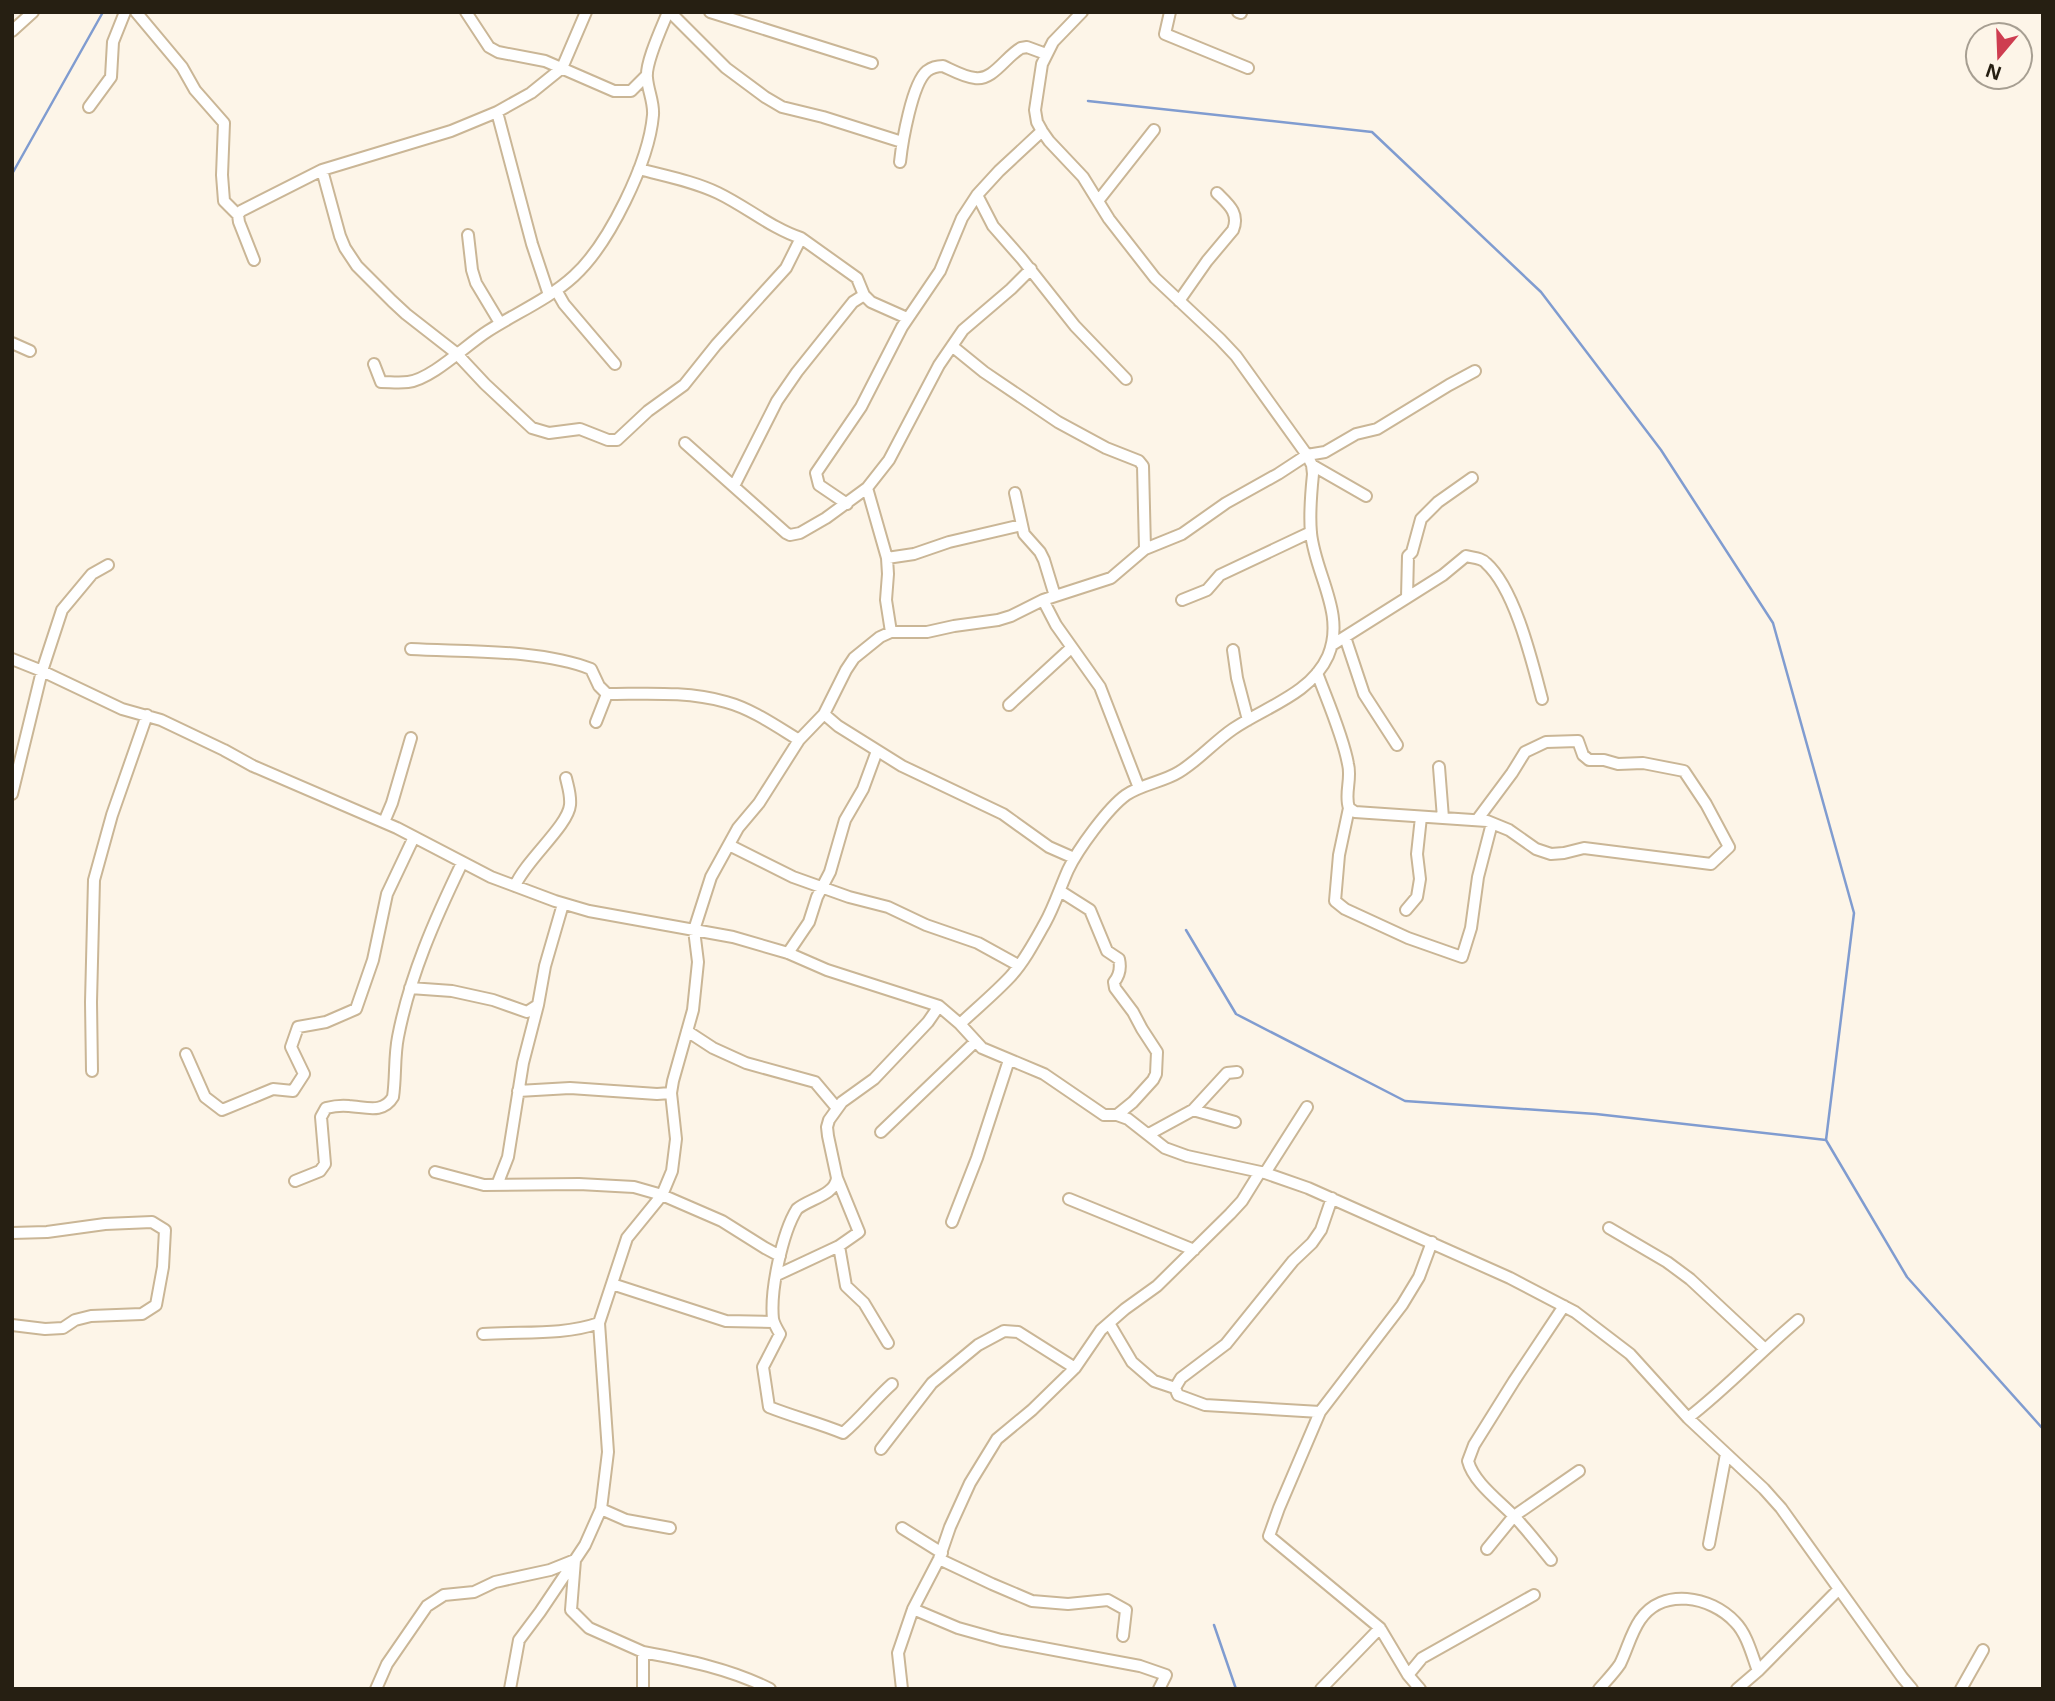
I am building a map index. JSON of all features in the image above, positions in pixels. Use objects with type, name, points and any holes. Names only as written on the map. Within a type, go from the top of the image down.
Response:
[{"type":"street","points":[[12,31],[33,12]]},
{"type":"street","points":[[89,107],[111,77],[113,42],[125,12]]},
{"type":"street","points":[[136,12],[182,67],[195,90],[223,123],[224,201],[238,215],[254,260]]},
{"type":"street","points":[[466,12],[489,47],[512,56],[545,61],[614,91],[625,92],[631,91],[646,76],[669,12],[726,68],[782,107],[902,142]]},
{"type":"street","points":[[238,215],[246,207],[321,170],[451,131],[498,112],[531,93],[562,68],[586,12]]},
{"type":"street","points":[[710,12],[872,63]]},
{"type":"street","points":[[1082,12],[1046,54],[1035,110],[1042,131],[1083,177],[1109,219],[1155,278],[1236,356],[1309,460],[1366,496]]},
{"type":"street","points":[[1170,12],[1165,34],[1248,68]]},
{"type":"street","points":[[900,162],[902,142],[918,82],[926,72],[943,66],[975,78],[983,78],[1021,48],[1027,47],[1046,54]]},
{"type":"street","points":[[374,364],[381,382],[410,382],[438,369],[456,353],[500,323],[553,293],[574,276],[602,241],[621,210],[639,169],[653,115],[646,76]]},
{"type":"street","points":[[498,112],[532,244],[553,293],[615,364]]},
{"type":"street","points":[[1098,201],[1154,130]]},
{"type":"street","points":[[847,504],[819,485],[816,473],[862,407],[907,318],[940,271],[959,226],[977,195],[1042,131]]},
{"type":"street","points":[[639,169],[690,182],[716,192],[770,225],[801,239],[857,278],[864,295],[871,302],[907,318]]},
{"type":"street","points":[[321,170],[340,236],[357,266],[406,314],[456,353],[532,428],[549,433],[580,429],[608,440],[617,440],[648,411],[684,385],[716,345],[786,268],[801,239]]},
{"type":"street","points":[[1179,301],[1236,223],[1236,215],[1217,193]]},
{"type":"street","points":[[977,195],[993,226],[1031,269],[1075,326],[1126,379]]},
{"type":"street","points":[[468,235],[476,283],[500,323]]},
{"type":"street","points":[[685,443],[790,536],[800,533],[847,504],[867,488],[889,460],[939,365],[963,330],[1031,269]]},
{"type":"street","points":[[734,486],[777,401],[853,302],[864,295]]},
{"type":"street","points":[[12,343],[30,351]]},
{"type":"street","points":[[952,345],[984,372],[1058,422],[1107,448],[1139,461],[1143,466],[1145,550]]},
{"type":"street","points":[[510,1689],[519,1640],[585,1545],[601,1509],[608,1451],[598,1323],[627,1238],[662,1195],[672,1171],[676,1139],[671,1093],[693,1010],[698,962],[694,930],[707,886],[738,828],[759,803],[799,740],[824,714],[854,658],[880,637],[891,632],[927,632],[954,625],[998,620],[1043,600],[1111,578],[1145,550],[1182,534],[1226,503],[1356,433],[1377,429],[1475,371]]},
{"type":"street","points":[[960,1024],[1012,975],[1045,922],[1074,858],[1112,808],[1139,788],[1181,770],[1232,730],[1279,703],[1317,673],[1328,657],[1332,645],[1333,617],[1326,583],[1313,547],[1309,460]]},
{"type":"street","points":[[1407,597],[1408,556],[1412,552],[1421,519],[1438,502],[1472,478]]},
{"type":"street","points":[[867,488],[887,558],[887,612],[891,632]]},
{"type":"street","points":[[1015,493],[1024,534],[1044,560],[1055,597]]},
{"type":"street","points":[[887,558],[914,554],[950,542],[1022,525]]},
{"type":"street","points":[[1182,600],[1206,590],[1220,575],[1311,532]]},
{"type":"street","points":[[1332,645],[1443,575],[1466,556],[1485,560],[1500,580],[1526,638],[1542,699]]},
{"type":"street","points":[[12,793],[42,671],[62,610],[92,574],[108,565]]},
{"type":"street","points":[[1043,600],[1071,648],[1100,687],[1139,788]]},
{"type":"street","points":[[1346,637],[1364,694],[1397,745]]},
{"type":"street","points":[[1009,705],[1071,648]]},
{"type":"street","points":[[411,649],[525,655],[572,661],[591,669],[599,686],[607,694],[656,693],[728,702],[799,740]]},
{"type":"street","points":[[1233,650],[1248,720]]},
{"type":"street","points":[[12,659],[122,709],[147,715],[253,766],[384,822],[462,863],[563,904],[733,937],[788,953],[827,970],[939,1006],[982,1048],[1044,1074],[1104,1115],[1117,1115],[1128,1119],[1165,1148],[1262,1173],[1332,1198],[1510,1278],[1575,1312],[1630,1354],[1688,1418],[1781,1508],[1912,1689]]},
{"type":"street","points":[[1317,673],[1349,765],[1349,808],[1339,855],[1335,901],[1345,909],[1408,937],[1462,957],[1471,928],[1478,877],[1492,823]]},
{"type":"street","points":[[596,722],[607,694]]},
{"type":"street","points":[[824,714],[909,770],[1003,814],[1049,847],[1074,858]]},
{"type":"street","points":[[92,1071],[94,880],[112,815],[147,715]]},
{"type":"street","points":[[384,822],[411,738]]},
{"type":"street","points":[[1349,808],[1355,812],[1492,823],[1510,830],[1535,849],[1551,855],[1584,848],[1711,864],[1729,847],[1706,804],[1684,771],[1643,763],[1618,764],[1589,760],[1583,755],[1578,741],[1546,742],[1525,752],[1478,820]]},
{"type":"street","points":[[788,953],[806,930],[821,888],[830,872],[845,820],[860,797],[877,751]]},
{"type":"street","points":[[1439,767],[1443,818]]},
{"type":"street","points":[[515,886],[522,872],[569,811],[570,793],[566,778]]},
{"type":"street","points":[[1406,910],[1417,897],[1420,879],[1417,854],[1421,817]]},
{"type":"street","points":[[186,1054],[205,1097],[222,1110],[273,1089],[293,1091],[304,1074],[291,1047],[298,1027],[326,1023],[356,1009],[373,960],[387,894],[414,837]]},
{"type":"street","points":[[729,845],[793,877],[888,907],[926,925],[978,943],[1018,965]]},
{"type":"street","points":[[295,1181],[320,1171],[325,1164],[321,1117],[326,1108],[340,1105],[370,1109],[389,1103],[394,1087],[397,1039],[410,988],[436,918],[462,863]]},
{"type":"street","points":[[1059,891],[1092,913],[1107,951],[1119,959],[1121,967],[1114,982],[1115,988],[1157,1052],[1153,1080],[1117,1115]]},
{"type":"street","points":[[497,1185],[508,1157],[523,1063],[545,965],[563,904]]},
{"type":"street","points":[[410,988],[494,1000],[527,1012],[538,1004]]},
{"type":"street","points":[[777,1275],[839,1246],[859,1232],[838,1178],[827,1127],[836,1107],[874,1079],[928,1022],[939,1006]]},
{"type":"street","points":[[687,1031],[713,1048],[746,1063],[816,1083],[836,1107]]},
{"type":"street","points":[[881,1132],[975,1042]]},
{"type":"street","points":[[952,1222],[977,1158],[1009,1060]]},
{"type":"street","points":[[1149,1134],[1193,1110],[1227,1073],[1237,1072]]},
{"type":"street","points":[[518,1091],[570,1088],[671,1093]]},
{"type":"street","points":[[902,1689],[898,1653],[913,1609],[940,1556],[970,1483],[996,1439],[1032,1410],[1074,1368],[1101,1330],[1157,1286],[1242,1201],[1307,1107]]},
{"type":"street","points":[[1193,1110],[1235,1122]]},
{"type":"street","points":[[435,1172],[484,1185],[579,1184],[635,1187],[662,1195],[722,1221],[780,1256]]},
{"type":"street","points":[[838,1178],[831,1190],[797,1209],[780,1256],[773,1290],[773,1322],[780,1334],[764,1367],[769,1407],[843,1433],[892,1384]]},
{"type":"street","points":[[1174,1388],[1181,1378],[1226,1344],[1293,1261],[1312,1243],[1321,1230],[1332,1198]]},
{"type":"street","points":[[1069,1199],[1194,1250]]},
{"type":"street","points":[[12,1233],[140,1223],[152,1223],[165,1230],[163,1267],[156,1305],[142,1314],[91,1316],[75,1320],[63,1328],[12,1325]]},
{"type":"street","points":[[1609,1228],[1667,1262],[1690,1279],[1765,1349]]},
{"type":"street","points":[[1420,1689],[1408,1675],[1380,1628],[1269,1536],[1320,1412],[1402,1305],[1419,1277],[1432,1242]]},
{"type":"street","points":[[839,1246],[846,1286],[864,1303],[888,1343]]},
{"type":"street","points":[[612,1284],[726,1321],[773,1322]]},
{"type":"street","points":[[1550,1560],[1472,1471],[1468,1461],[1474,1445],[1564,1307]]},
{"type":"street","points":[[1688,1418],[1798,1320]]},
{"type":"street","points":[[483,1334],[520,1334],[585,1328],[598,1323]]},
{"type":"street","points":[[1109,1323],[1132,1362],[1154,1381],[1174,1388],[1178,1395],[1205,1405],[1320,1412]]},
{"type":"street","points":[[881,1449],[932,1383],[978,1345],[1003,1331],[1018,1332],[1074,1368]]},
{"type":"street","points":[[1709,1544],[1726,1454]]},
{"type":"street","points":[[1487,1549],[1514,1516],[1579,1471]]},
{"type":"street","points":[[601,1509],[626,1520],[670,1528]]},
{"type":"street","points":[[902,1528],[940,1556],[992,1584],[1032,1601],[1068,1604],[1108,1600],[1126,1609],[1123,1636]]},
{"type":"street","points":[[575,1560],[571,1610],[589,1628],[643,1652],[673,1657],[743,1676],[770,1689]]},
{"type":"street","points":[[376,1689],[387,1664],[426,1606],[444,1595],[474,1592],[495,1582],[550,1570],[575,1560]]},
{"type":"street","points":[[1738,1689],[1839,1589]]},
{"type":"street","points":[[1408,1675],[1422,1658],[1534,1595]]},
{"type":"street","points":[[1598,1689],[1616,1670],[1641,1619],[1662,1601],[1679,1599],[1707,1602],[1723,1611],[1736,1623],[1758,1671]]},
{"type":"street","points":[[913,1609],[958,1628],[1001,1640],[1140,1666],[1166,1675],[1159,1689]]},
{"type":"street","points":[[1321,1689],[1380,1628]]},
{"type":"street","points":[[1961,1689],[1983,1650]]},
{"type":"street","points":[[643,1652],[643,1689]]},
{"type":"waterway","points":[[12,174],[103,12]]},
{"type":"waterway","points":[[1088,101],[1372,132],[1541,292],[1661,450],[1773,623],[1854,913],[1826,1140],[1907,1277],[2043,1429]]},
{"type":"waterway","points":[[1186,930],[1236,1014],[1405,1101],[1596,1114],[1826,1140]]},
{"type":"waterway","points":[[1214,1625],[1236,1689]]}]
